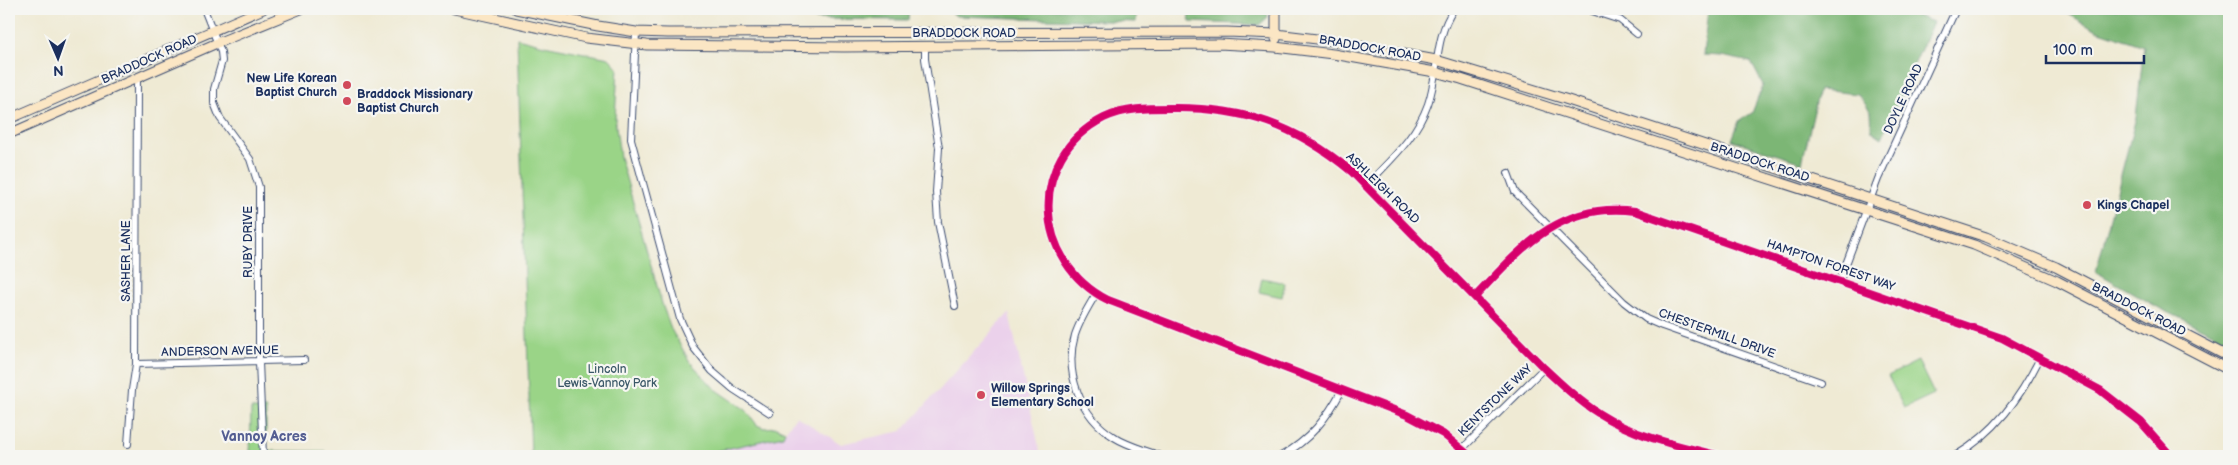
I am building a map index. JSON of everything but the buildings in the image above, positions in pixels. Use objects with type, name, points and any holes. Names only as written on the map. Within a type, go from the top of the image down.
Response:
[{"type":"main road","name":"BRADDOCK ROAD","points":[[9,119],[263,9]]},
{"type":"main road","name":"BRADDOCK ROAD","points":[[9,134],[216,43],[301,9]]},
{"type":"main road","name":"BRADDOCK ROAD","points":[[454,9],[586,38],[635,44],[925,46],[1200,44],[1275,47],[1341,55],[1435,72],[1974,245],[2030,268],[2229,370]]},
{"type":"main road","name":"BRADDOCK ROAD","points":[[516,9],[574,22],[636,32],[841,34],[1188,32],[1276,34],[1333,41],[1436,60],[1521,85],[1962,228],[2033,256],[2229,357]]},
{"type":"main road","points":[[1275,47],[1276,9]]},
{"type":"street","name":"RUBY DRIVE","points":[[204,9],[222,61],[214,89],[214,103],[220,118],[250,159],[259,188],[259,362],[263,456]]},
{"type":"street","points":[[1366,186],[1403,148],[1417,129],[1428,102],[1443,29],[1454,9]]},
{"type":"street","points":[[1586,9],[1620,20],[1637,34]]},
{"type":"street","name":"DOYLE ROAD","points":[[1840,280],[1866,209],[1956,9]]},
{"type":"street","points":[[636,32],[631,139],[680,319],[693,347],[712,371],[733,389],[770,413]]},
{"type":"street","points":[[925,46],[925,58],[938,148],[936,192],[938,222],[955,306]]},
{"type":"street","name":"SASHER LANE","points":[[128,444],[136,364],[137,78]]},
{"type":"street","name":"ASHLEIGH ROAD","points":[[1470,456],[1426,424],[1096,294],[1071,272],[1059,253],[1051,231],[1049,198],[1053,177],[1068,148],[1088,128],[1116,113],[1138,108],[1221,110],[1260,118],[1288,129],[1323,149],[1366,186],[1544,368],[1577,398],[1612,422],[1652,439],[1699,454],[1721,456]]},
{"type":"street","name":"CHESTERMILL DRIVE","points":[[1508,172],[1515,192],[1624,302],[1646,318],[1662,326],[1821,382]]},
{"type":"street","name":"HAMPTON FOREST WAY","points":[[1476,297],[1520,252],[1550,227],[1589,211],[1612,209],[1635,211],[1991,333],[2093,385],[2122,404],[2171,456]]},
{"type":"street","points":[[1096,294],[1078,328],[1073,346],[1072,370],[1078,394],[1090,415],[1108,433],[1123,442],[1160,456]]},
{"type":"street","points":[[1955,456],[1981,438],[2009,410],[2040,358]]},
{"type":"street","name":"ANDERSON AVENUE","points":[[136,364],[304,360]]},
{"type":"street","name":"KENTSTONE WAY","points":[[1462,449],[1544,368]]},
{"type":"street","points":[[1281,456],[1295,448],[1317,429],[1342,390]]},
{"type":"shaded area","name":"Willow Springs Elementary School","points":[[1009,313],[1041,456],[708,456],[708,453],[782,436],[796,416],[841,444],[902,431]]},
{"type":"green space","points":[[811,9],[909,9],[908,20],[814,19]]},
{"type":"green space","points":[[948,9],[1137,9],[1136,22],[956,16]]},
{"type":"green space","points":[[1187,9],[1266,9],[1268,17],[1259,25],[1190,22]]},
{"type":"green space","points":[[1708,9],[1899,9],[1933,22],[1882,138],[1872,131],[1871,112],[1858,94],[1819,90],[1802,163],[1732,140],[1739,121],[1752,113],[1763,85],[1751,62],[1721,56],[1703,55]]},
{"type":"green space","points":[[2059,9],[2229,9],[2229,341],[2161,309],[2096,272],[2136,117],[2144,46],[2097,30]]},
{"type":"green space","name":"Lincoln Lewis-Vannoy Park","points":[[517,38],[609,58],[618,68],[615,119],[620,157],[663,307],[672,331],[690,362],[714,388],[746,410],[757,425],[764,428],[776,427],[785,431],[783,436],[708,453],[708,456],[531,456]]},
{"type":"green space","points":[[1262,278],[1285,283],[1282,297],[1259,292]]},
{"type":"green space","points":[[1918,361],[1934,394],[1904,408],[1888,376]]},
{"type":"green space","points":[[251,409],[266,409],[266,451],[325,451],[325,456],[250,456]]},
{"type":"cycle path","points":[[1470,456],[1443,434],[1407,415],[1108,300],[1083,283],[1065,261],[1053,236],[1049,209],[1051,183],[1061,158],[1079,135],[1104,118],[1120,112],[1137,109],[1171,108],[1222,111],[1245,115],[1289,131],[1310,142],[1352,172],[1544,368],[1584,403],[1612,421],[1642,435],[1721,456]]},
{"type":"cycle path","points":[[1475,297],[1527,245],[1564,221],[1585,213],[1609,210],[1635,211],[2002,338],[2100,390],[2141,422],[2171,456]]},
{"type":"place","name":"New Life Korean Baptist Church","points":[[347,85]]},
{"type":"place","name":"Braddock Missionary Baptist Church","points":[[347,101]]},
{"type":"place","name":"Kings Chapel","points":[[2087,205]]},
{"type":"place","name":"Willow Springs Elementary School","points":[[981,395]]},
{"type":"district","name":"Vannoy Acres","points":[[264,436]]}]
